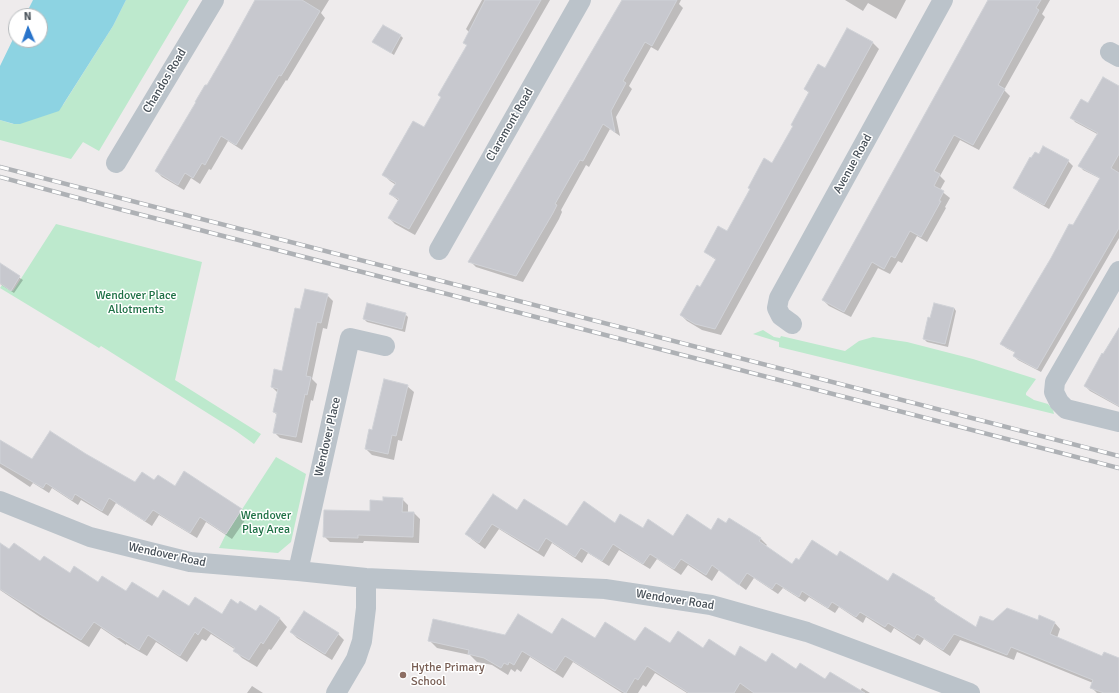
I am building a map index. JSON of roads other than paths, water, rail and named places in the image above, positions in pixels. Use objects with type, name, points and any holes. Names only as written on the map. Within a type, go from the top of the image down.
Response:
[{"type":"street","name":"Chandos Road","points":[[116,163],[214,0]]},
{"type":"street","name":"Claremont Road","points":[[439,250],[581,0]]},
{"type":"street","name":"Avenue Road","points":[[792,324],[781,316],[777,308],[779,298],[943,0]]},
{"type":"street","points":[[1119,271],[1055,382],[1054,392],[1059,402],[1066,409],[1119,422]]},
{"type":"street","name":"Wendover Place","points":[[298,571],[350,338],[384,346]]},
{"type":"street","name":"Wendover Road","points":[[0,501],[90,537],[190,562],[366,578],[605,589],[711,605],[807,632],[970,693]]},
{"type":"street","points":[[336,693],[356,659],[362,641],[366,608],[366,578]]},
{"type":"water","points":[[33,0],[126,0],[113,26],[59,111],[20,124],[14,124],[0,120],[0,66],[9,48],[48,48],[48,8],[29,8]]},
{"type":"railway","points":[[0,167],[1119,456]]},
{"type":"railway","points":[[0,177],[1119,468]]},
{"type":"place","name":"Hythe Primary School","points":[[403,675]]},
{"type":"park label","name":"Wendover Place Allotments","points":[[136,303]]},
{"type":"park label","name":"Wendover Play Area","points":[[266,523]]}]
